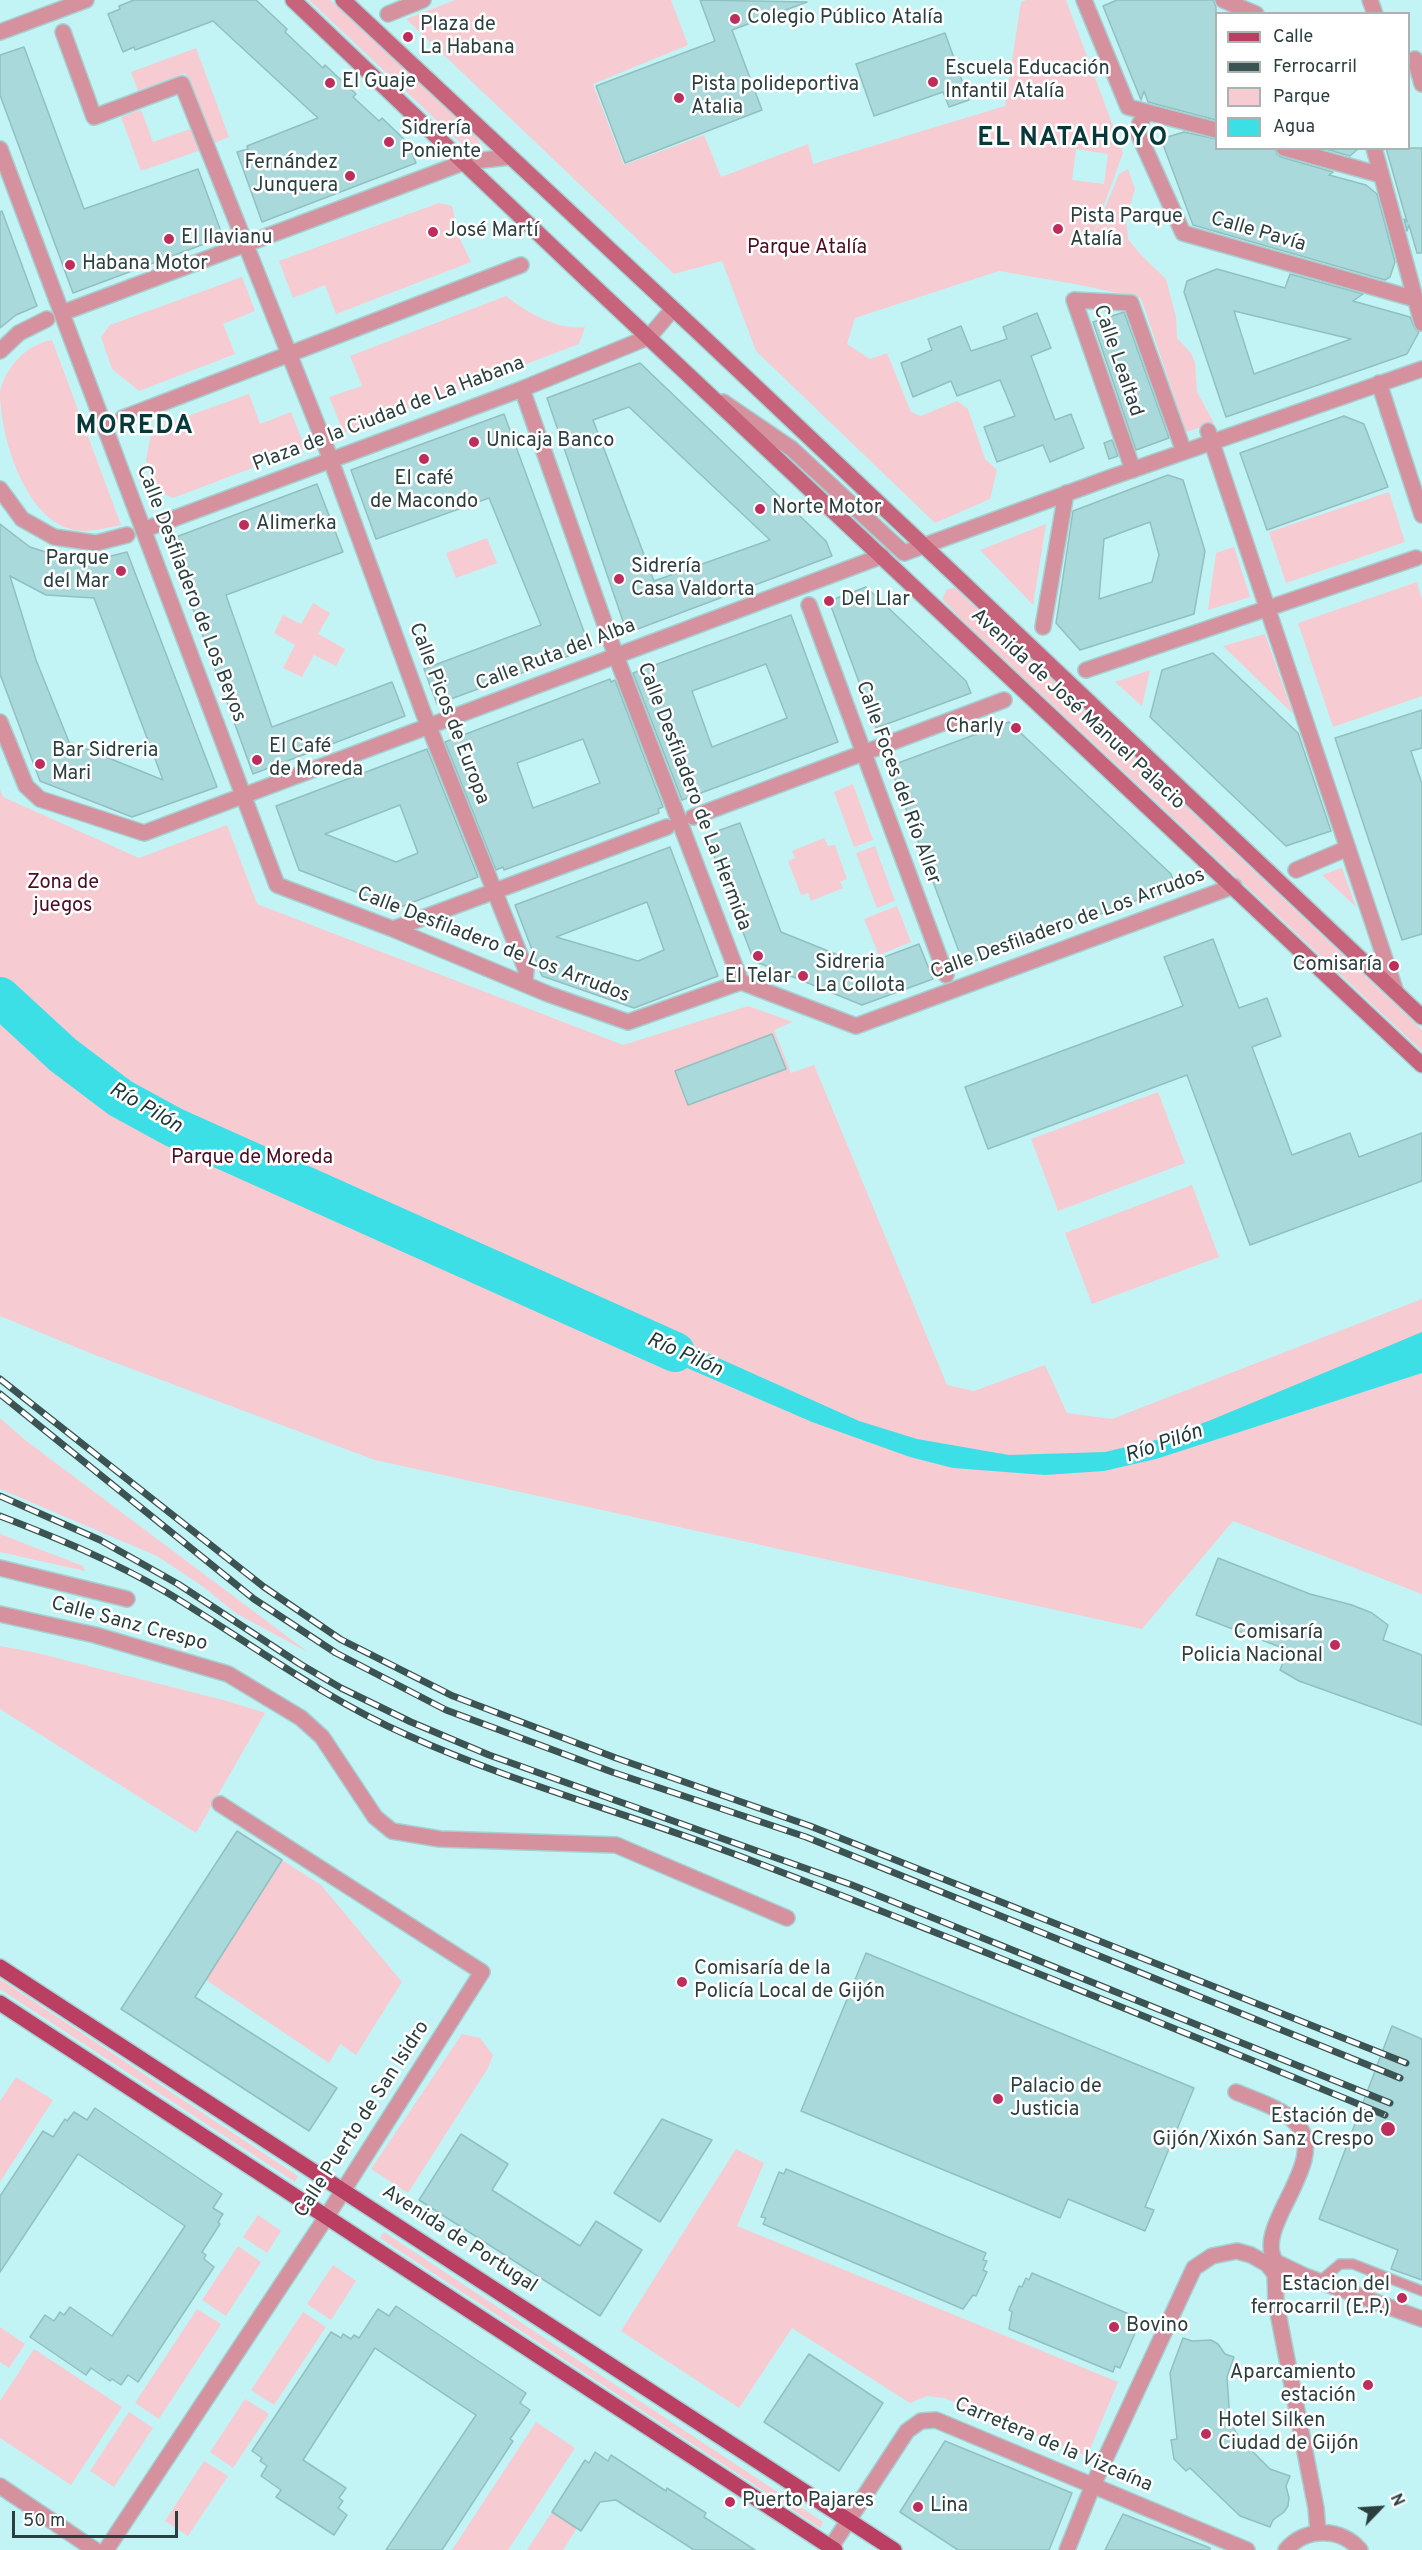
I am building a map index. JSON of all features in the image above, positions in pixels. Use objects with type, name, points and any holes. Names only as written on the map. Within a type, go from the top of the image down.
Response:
[{"type":"main road","name":"Avenida de José Manuel Palacio","points":[[293,0],[1422,1065]]},
{"type":"main road","name":"Avenida de José Manuel Palacio","points":[[343,0],[1422,1017]]},
{"type":"main road","name":"Avenida de Portugal","points":[[0,1967],[894,2550]]},
{"type":"main road","points":[[0,2003],[832,2549]]},
{"type":"street","points":[[0,32],[86,0]]},
{"type":"street","points":[[388,14],[423,0]]},
{"type":"street","points":[[1084,0],[1128,107],[1215,130]]},
{"type":"street","points":[[1223,0],[1251,12]]},
{"type":"street","name":"Calle Picos de Europa","points":[[63,32],[94,117],[182,84],[331,460],[429,726],[526,970],[525,982]]},
{"type":"street","points":[[1415,59],[1422,84]]},
{"type":"street","name":"Calle Pavía","points":[[1147,112],[1138,133],[1183,233],[1415,299]]},
{"type":"street","name":"Calle Desfiladero de Los Beyos","points":[[0,149],[55,316],[143,530],[278,885]]},
{"type":"street","points":[[1291,150],[1381,175]]},
{"type":"street","points":[[1375,150],[1422,323]]},
{"type":"street","points":[[0,351],[19,333],[55,316],[465,162],[510,158]]},
{"type":"street","points":[[123,418],[521,265]]},
{"type":"street","name":"Calle Lealtad","points":[[1132,470],[1074,300],[1131,303],[1184,452]]},
{"type":"street","points":[[649,337],[673,309]]},
{"type":"street","name":"Plaza de la Ciudad de La Habana","points":[[143,530],[522,389],[649,337]]},
{"type":"street","points":[[924,546],[1184,452],[1210,436],[1422,369]]},
{"type":"street","points":[[1379,383],[1422,515]]},
{"type":"street","name":"Avenida de José Manuel Palacio","points":[[702,387],[792,449],[904,553],[924,546]]},
{"type":"street","name":"Calle Desfiladero de La Hermida","points":[[522,389],[616,656],[741,982]]},
{"type":"street","points":[[1210,436],[1396,992]]},
{"type":"street","points":[[0,489],[22,519],[54,537],[96,543],[127,535]]},
{"type":"street","points":[[1043,627],[1066,494]]},
{"type":"street","name":"Calle Ruta del Alba","points":[[0,723],[26,786],[40,799],[144,833],[882,556]]},
{"type":"street","points":[[1086,670],[1416,558]]},
{"type":"street","name":"Calle Foces del Río Aller","points":[[809,605],[946,975]]},
{"type":"street","points":[[693,817],[864,755],[1004,700]]},
{"type":"street","points":[[393,929],[667,827]]},
{"type":"street","points":[[1296,870],[1348,848]]},
{"type":"street","name":"Calle Desfiladero de Los Arrudos","points":[[278,885],[393,929],[548,993],[628,1022],[741,982],[856,1026],[1234,886]]},
{"type":"street","name":"Calle Sanz Crespo","points":[[0,1569],[127,1599]]},
{"type":"street","name":"Calle Sanz Crespo","points":[[0,1614],[95,1635],[228,1674],[246,1683],[301,1718],[322,1737],[375,1817],[392,1831],[440,1839],[616,1845],[787,1918]]},
{"type":"street","name":"Calle Puerto de San Isidro","points":[[106,2550],[327,2216],[482,1971],[220,1804]]},
{"type":"street","points":[[1236,2092],[1268,2105],[1298,2124],[1306,2141],[1306,2156],[1274,2232],[1272,2261],[1276,2303],[1316,2508],[1318,2532]]},
{"type":"street","points":[[1067,2550],[1093,2485],[1194,2268],[1212,2256],[1237,2251],[1251,2255],[1264,2253],[1272,2261],[1305,2276],[1422,2319]]},
{"type":"street","points":[[1276,2303],[1281,2290],[1288,2281],[1305,2276]]},
{"type":"street","name":"Carretera de la Vizcaína","points":[[832,2549],[907,2431],[921,2421],[936,2420],[1247,2550]]},
{"type":"street","points":[[0,2486],[95,2550]]},
{"type":"street","points":[[1286,2550],[1301,2537],[1318,2532],[1338,2534],[1354,2543],[1360,2550]]},
{"type":"lane","points":[[1320,2281],[1340,2264],[1353,2264],[1422,2291]]},
{"type":"green space","points":[[309,0],[330,0],[477,137],[480,144],[474,151],[466,148]]},
{"type":"green space","name":"Parque Atalía","points":[[455,0],[671,0],[688,45],[593,84],[624,165],[704,135],[721,177],[808,144],[813,164],[1005,106],[1021,2],[1066,0],[1123,153],[1087,251],[1119,174],[1128,169],[1135,189],[1126,219],[1128,239],[1166,279],[1176,317],[1177,338],[1191,353],[1195,363],[1197,392],[1214,423],[1186,432],[1141,298],[999,271],[855,318],[847,344],[870,359],[887,353],[911,412],[921,416],[957,401],[968,409],[985,459],[997,470],[990,499],[935,523],[756,351],[722,261],[674,274],[406,19]],"holes":[[[1076,149],[1108,154],[1104,184],[1072,180]]]},
{"type":"green space","points":[[196,48],[229,137],[212,144],[185,73],[138,91],[131,72]]},
{"type":"green space","points":[[141,110],[153,142],[193,128],[201,150],[141,171],[121,117]]},
{"type":"green space","points":[[439,203],[452,206],[459,237],[471,262],[336,314],[325,285],[293,298],[279,261]]},
{"type":"green space","points":[[242,277],[255,311],[223,324],[235,354],[139,391],[112,369],[101,337],[110,325]]},
{"type":"green space","points":[[506,296],[553,323],[585,327],[579,344],[344,433],[329,397],[362,386],[350,356]]},
{"type":"green space","points":[[52,340],[121,525],[84,531],[71,529],[55,522],[40,509],[28,492],[10,452],[1,410],[0,392],[3,383],[18,358],[34,347]]},
{"type":"green space","points":[[249,394],[260,424],[291,412],[305,448],[173,498],[158,491],[146,460],[152,429]]},
{"type":"green space","points":[[1389,492],[1405,542],[1286,583],[1269,532]]},
{"type":"green space","points":[[1046,524],[1033,605],[980,550]]},
{"type":"green space","points":[[487,538],[497,563],[456,578],[446,553]]},
{"type":"green space","points":[[1234,547],[1250,597],[1208,610],[1216,553]]},
{"type":"green space","points":[[1417,582],[1422,599],[1422,696],[1333,727],[1298,623]]},
{"type":"green space","points":[[955,588],[1422,1030],[1422,1051],[960,618],[942,599],[947,589]]},
{"type":"green space","points":[[313,603],[330,613],[318,634],[345,649],[336,666],[314,655],[302,677],[283,668],[295,645],[274,633],[283,615],[301,624]]},
{"type":"green space","points":[[1265,634],[1293,714],[1223,646]]},
{"type":"green space","points":[[1150,670],[1142,706],[1115,682]]},
{"type":"green space","points":[[853,784],[873,840],[854,847],[834,792]]},
{"type":"green space","name":"Parque de Moreda","points":[[0,789],[3,797],[139,858],[227,825],[257,904],[623,1045],[748,1006],[793,1022],[774,1030],[791,1073],[814,1065],[947,1385],[974,1391],[1045,1365],[1067,1413],[1112,1419],[1422,1299],[1422,1594],[1233,1521],[1142,1629],[375,1460],[95,1355],[0,1316]]},
{"type":"green space","points":[[824,838],[828,846],[835,845],[847,879],[840,882],[843,888],[811,901],[808,893],[801,895],[788,861],[795,858],[792,851]]},
{"type":"green space","points":[[875,846],[895,901],[877,908],[856,853]]},
{"type":"green space","points":[[1342,868],[1356,907],[1322,875]]},
{"type":"green space","points":[[897,906],[911,942],[879,955],[864,919]]},
{"type":"green space","points":[[1158,1092],[1185,1163],[1058,1211],[1031,1139]]},
{"type":"green space","points":[[1192,1185],[1219,1257],[1092,1304],[1065,1233]]},
{"type":"green space","points":[[0,1418],[25,1440],[308,1652],[237,1614],[202,1586],[157,1556],[0,1489]]},
{"type":"green space","points":[[0,1534],[83,1566],[85,1571],[0,1552]]},
{"type":"green space","points":[[0,1646],[33,1652],[227,1701],[265,1713],[196,1833],[0,1709]]},
{"type":"green space","points":[[282,1860],[321,1885],[402,1982],[356,2055],[340,2044],[329,2063],[206,1980]]},
{"type":"green space","points":[[0,1979],[298,2176],[295,2182],[0,1989]]},
{"type":"green space","points":[[462,2034],[480,2038],[493,2055],[488,2068],[408,2193],[371,2169]]},
{"type":"green space","points":[[16,2077],[53,2100],[0,2182],[0,2101]]},
{"type":"green space","points":[[736,2149],[764,2163],[737,2226],[1118,2382],[1087,2456],[944,2398],[927,2396],[910,2403],[792,2328],[739,2408],[621,2331]]},
{"type":"green space","points":[[258,2215],[281,2231],[267,2253],[243,2237]]},
{"type":"green space","points":[[384,2232],[823,2522],[820,2528],[380,2238]]},
{"type":"green space","points":[[238,2246],[261,2262],[226,2316],[202,2300]]},
{"type":"green space","points":[[333,2265],[356,2281],[331,2320],[307,2304]]},
{"type":"green space","points":[[197,2309],[221,2324],[159,2419],[135,2403]]},
{"type":"green space","points":[[303,2312],[326,2327],[274,2405],[251,2390]]},
{"type":"green space","points":[[0,2327],[25,2344],[9,2368],[0,2362]]},
{"type":"green space","points":[[34,2349],[122,2407],[71,2485],[0,2438],[0,2401]]},
{"type":"green space","points":[[245,2399],[269,2414],[233,2468],[210,2452]]},
{"type":"green space","points":[[129,2412],[153,2428],[114,2487],[90,2471]]},
{"type":"green space","points":[[536,2422],[575,2448],[508,2550],[452,2550]]},
{"type":"green space","points":[[204,2461],[228,2476],[188,2536],[165,2521]]},
{"type":"green space","points":[[552,2512],[577,2528],[563,2550],[527,2550]]},
{"type":"water","points":[[629,1318],[859,1421],[917,1439],[1009,1455],[1105,1452],[1160,1439],[1422,1332],[1422,1373],[1156,1459],[1104,1471],[1045,1475],[953,1468],[910,1457],[812,1422],[620,1339]]},
{"type":"building","points":[[134,0],[256,0],[287,29],[285,32],[323,68],[325,65],[356,94],[353,97],[379,121],[382,118],[408,143],[416,163],[262,222],[237,152],[318,118],[213,21],[135,50],[134,47],[123,52],[108,14],[120,9],[119,6]]},
{"type":"building","name":"Pista polideportiva Atalia","points":[[700,0],[807,2],[732,30],[762,110],[625,163],[596,86],[715,41]]},
{"type":"building","points":[[1117,0],[1213,0],[1216,7],[1215,120],[1148,102],[1144,91],[1141,100],[1103,6]]},
{"type":"building","points":[[945,33],[969,100],[949,107],[943,92],[874,116],[856,64]]},
{"type":"building","points":[[24,47],[84,209],[198,169],[223,237],[73,293],[0,95],[0,55]]},
{"type":"building","points":[[1184,132],[1215,139],[1215,150],[1276,150],[1281,157],[1333,172],[1329,175],[1366,185],[1377,194],[1395,262],[1390,277],[1385,280],[1193,225],[1161,139]]},
{"type":"building","points":[[1422,148],[1422,253],[1417,253],[1409,225],[1407,231],[1404,219],[1407,222],[1387,150]]},
{"type":"building","points":[[1329,150],[1357,150],[1350,156]]},
{"type":"building","points":[[2,211],[37,306],[16,315],[0,328],[0,212]]},
{"type":"building","points":[[1217,269],[1285,288],[1290,274],[1363,294],[1353,301],[1410,317],[1415,329],[1419,332],[1407,354],[1226,417],[1184,292],[1187,281]],"holes":[[[1234,311],[1351,339],[1254,374]]]},
{"type":"building","points":[[1124,312],[1169,438],[1136,450],[1093,322]]},
{"type":"building","points":[[1037,313],[1051,348],[1031,356],[1055,420],[1071,414],[1084,448],[1050,462],[1043,445],[997,462],[984,427],[1015,416],[1000,380],[957,396],[951,381],[913,397],[901,363],[932,350],[928,339],[961,326],[971,351],[1007,339],[1003,327]]},
{"type":"building","points":[[640,363],[826,541],[832,556],[627,633],[547,398]],"holes":[[[629,407],[770,540],[654,581],[593,420]]]},
{"type":"building","points":[[504,414],[590,648],[437,704],[424,669],[541,625],[489,498],[376,539],[351,470]]},
{"type":"building","points":[[1344,416],[1364,424],[1388,487],[1267,530],[1240,453]]},
{"type":"building","points":[[1112,440],[1118,456],[1109,459],[1104,443]]},
{"type":"building","points":[[1168,475],[1183,480],[1205,551],[1194,614],[1080,650],[1056,623],[1073,511]],"holes":[[[1150,522],[1159,555],[1152,582],[1099,599],[1104,539]]]},
{"type":"building","points":[[317,484],[343,552],[226,595],[272,727],[392,682],[405,716],[253,774],[168,540]]},
{"type":"building","points":[[0,524],[30,547],[55,555],[99,559],[127,552],[217,787],[132,817],[40,781],[0,674]],"holes":[[[10,576],[46,595],[94,598],[163,780],[69,742],[36,660]]]},
{"type":"building","points":[[866,587],[966,681],[971,693],[876,728],[829,601]]},
{"type":"building","points":[[791,615],[838,742],[682,800],[633,673]],"holes":[[[766,664],[787,718],[712,747],[692,691]]]},
{"type":"building","points":[[1213,653],[1298,733],[1331,831],[1286,846],[1150,717],[1162,670]]},
{"type":"building","points":[[610,679],[611,682],[615,680],[663,807],[658,809],[659,813],[504,870],[503,867],[496,870],[445,742]],"holes":[[[583,739],[600,783],[533,808],[517,763]]]},
{"type":"building","points":[[1422,710],[1422,748],[1411,751],[1422,784],[1422,934],[1402,940],[1335,738]]},
{"type":"building","points":[[1009,722],[1171,874],[1175,886],[964,965],[890,766]]},
{"type":"building","points":[[427,749],[478,877],[398,908],[299,870],[276,806]],"holes":[[[400,805],[418,853],[396,862],[325,834]]]},
{"type":"building","points":[[740,823],[781,932],[863,965],[919,944],[933,979],[862,1005],[754,961],[706,835]]},
{"type":"building","points":[[670,847],[718,976],[634,1008],[542,976],[515,905]],"holes":[[[647,902],[664,950],[638,961],[556,937]]]},
{"type":"building","points":[[1213,939],[1239,1008],[1267,998],[1281,1036],[1252,1047],[1292,1155],[1350,1133],[1359,1157],[1422,1133],[1422,1181],[1250,1245],[1187,1075],[988,1149],[965,1087],[1183,1006],[1164,957]]},
{"type":"building","points":[[772,1034],[786,1069],[688,1105],[675,1071]]},
{"type":"building","name":"Comisaría Policia Nacional","points":[[1218,1558],[1310,1594],[1352,1605],[1372,1613],[1388,1625],[1383,1640],[1422,1655],[1422,1725],[1299,1681],[1280,1670],[1288,1650],[1196,1615]]},
{"type":"building","points":[[237,1831],[282,1860],[195,1997],[337,2088],[309,2131],[121,2009]]},
{"type":"building","name":"Palacio de Justicia","points":[[866,1953],[1194,2088],[1145,2207],[1154,2210],[1145,2231],[1068,2199],[1060,2218],[801,2111]]},
{"type":"building","name":"Estación de Gijón/Xixón Sanz Crespo","points":[[1392,2026],[1422,2039],[1422,2280],[1391,2269],[1398,2250],[1319,2219]]},
{"type":"building","points":[[95,2108],[222,2194],[213,2208],[223,2214],[218,2222],[220,2224],[202,2252],[206,2255],[204,2259],[214,2267],[138,2382],[128,2375],[121,2385],[112,2379],[110,2381],[91,2368],[86,2375],[30,2337],[45,2315],[54,2321],[60,2312],[64,2315],[70,2307],[112,2336],[185,2226],[78,2154],[0,2272],[0,2196],[43,2131],[53,2137],[65,2119],[67,2121],[74,2112],[87,2120]]},
{"type":"building","points":[[662,2119],[712,2140],[660,2222],[614,2193]]},
{"type":"building","points":[[461,2134],[508,2164],[492,2190],[580,2246],[596,2221],[642,2250],[600,2316],[419,2200]]},
{"type":"building","points":[[786,2169],[986,2253],[983,2260],[987,2261],[983,2270],[987,2272],[976,2296],[973,2295],[963,2309],[763,2224],[766,2218],[761,2217],[779,2172],[784,2174]]},
{"type":"building","points":[[1032,2273],[1136,2317],[1134,2322],[1139,2324],[1120,2368],[1115,2366],[1113,2372],[1009,2329],[1012,2312],[1009,2310],[1019,2286],[1022,2287],[1026,2278],[1029,2280]]},
{"type":"building","points":[[396,2306],[526,2393],[520,2403],[530,2410],[510,2439],[513,2441],[442,2550],[386,2550],[476,2415],[375,2348],[303,2460],[346,2488],[339,2498],[343,2501],[338,2508],[347,2515],[334,2535],[276,2497],[281,2490],[261,2476],[267,2466],[260,2461],[262,2458],[252,2451],[331,2332],[341,2338],[343,2334],[351,2339],[354,2335],[359,2338],[378,2309],[389,2316]]},
{"type":"building","name":"Hotel Silken Ciudad de Gijón","points":[[1183,2338],[1192,2341],[1211,2340],[1218,2344],[1225,2354],[1234,2357],[1227,2377],[1230,2421],[1239,2438],[1270,2469],[1290,2476],[1286,2486],[1288,2506],[1273,2520],[1270,2527],[1240,2516],[1190,2468],[1186,2471],[1174,2459],[1171,2440],[1177,2439],[1170,2373]]},
{"type":"building","points":[[809,2354],[883,2403],[839,2471],[764,2422]]},
{"type":"building","points":[[945,2441],[1072,2493],[1049,2550],[958,2550],[900,2512]]},
{"type":"building","points":[[595,2452],[608,2461],[611,2455],[666,2491],[667,2488],[706,2513],[704,2517],[755,2550],[694,2550],[616,2500],[600,2502],[581,2531],[552,2512],[585,2460],[589,2463]]},
{"type":"building","points":[[1123,2514],[1210,2548],[1210,2550],[1105,2550]]},
{"type":"waterway","name":"Río Pilón","points":[[0,997],[63,1055],[120,1098],[173,1127],[675,1352]]},
{"type":"railway","points":[[0,1379],[264,1587],[340,1639],[453,1696],[616,1758],[810,1826],[1406,2063]]},
{"type":"railway","points":[[0,1394],[254,1599],[336,1653],[446,1710],[612,1772],[806,1837],[1400,2078]]},
{"type":"railway","points":[[0,1496],[100,1540],[178,1584],[300,1664],[341,1688],[411,1722],[489,1755],[852,1885],[1390,2103]]},
{"type":"railway","points":[[0,1516],[126,1570],[196,1610],[314,1686],[375,1720],[446,1752],[729,1852],[1058,1981],[1385,2115]]},
{"type":"place","name":"Colegio Público Atalía","points":[[735,19]]},
{"type":"place","name":"Plaza de La Habana","points":[[408,37]]},
{"type":"place","name":"Escuela Educación Infantil Atalía","points":[[933,82]]},
{"type":"place","name":"El Guaje","points":[[330,83]]},
{"type":"place","name":"Pista polideportiva Atalia","points":[[679,98]]},
{"type":"place","name":"Sidrería Poniente","points":[[389,142]]},
{"type":"place","name":"Fernández Junquera","points":[[350,176]]},
{"type":"place","name":"Pista Parque Atalía","points":[[1058,229]]},
{"type":"place","name":"José Martí","points":[[433,232]]},
{"type":"place","name":"El llavianu","points":[[169,239]]},
{"type":"place","name":"Habana Motor","points":[[70,265]]},
{"type":"place","name":"Unicaja Banco","points":[[474,442]]},
{"type":"place","name":"El café de Macondo","points":[[424,459]]},
{"type":"place","name":"Norte Motor","points":[[760,509]]},
{"type":"place","name":"Alimerka","points":[[244,525]]},
{"type":"place","name":"Parque del Mar","points":[[121,571]]},
{"type":"place","name":"Sidrería Casa Valdorta","points":[[619,579]]},
{"type":"place","name":"Del Llar","points":[[829,601]]},
{"type":"place","name":"Charly","points":[[1016,728]]},
{"type":"place","name":"El Café de Moreda","points":[[257,760]]},
{"type":"place","name":"Bar Sidreria Mari","points":[[40,764]]},
{"type":"place","name":"El Telar","points":[[758,956]]},
{"type":"place","name":"Comisaría","points":[[1394,966]]},
{"type":"place","name":"Sidreria La Collota","points":[[803,976]]},
{"type":"place","name":"Comisaría Policia Nacional","points":[[1335,1645]]},
{"type":"place","name":"Comisaría de la Policía Local de Gijón","points":[[682,1982]]},
{"type":"place","name":"Palacio de Justicia","points":[[998,2099]]},
{"type":"place","name":"Estación de Gijón/Xixón Sanz Crespo","points":[[1388,2129]]},
{"type":"place","name":"Estacion del ferrocarril (E.P.)","points":[[1402,2298]]},
{"type":"place","name":"Bovino","points":[[1114,2327]]},
{"type":"place","name":"Aparcamiento estación","points":[[1368,2385]]},
{"type":"place","name":"Hotel Silken Ciudad de Gijón","points":[[1206,2434]]},
{"type":"place","name":"Puerto Pajares","points":[[730,2502]]},
{"type":"place","name":"Lina","points":[[918,2507]]},
{"type":"district","name":"EL NATAHOYO","points":[[1073,140]]},
{"type":"district","name":"MOREDA","points":[[135,428]]},
{"type":"park label","name":"Zona de juegos","points":[[63,896]]}]
